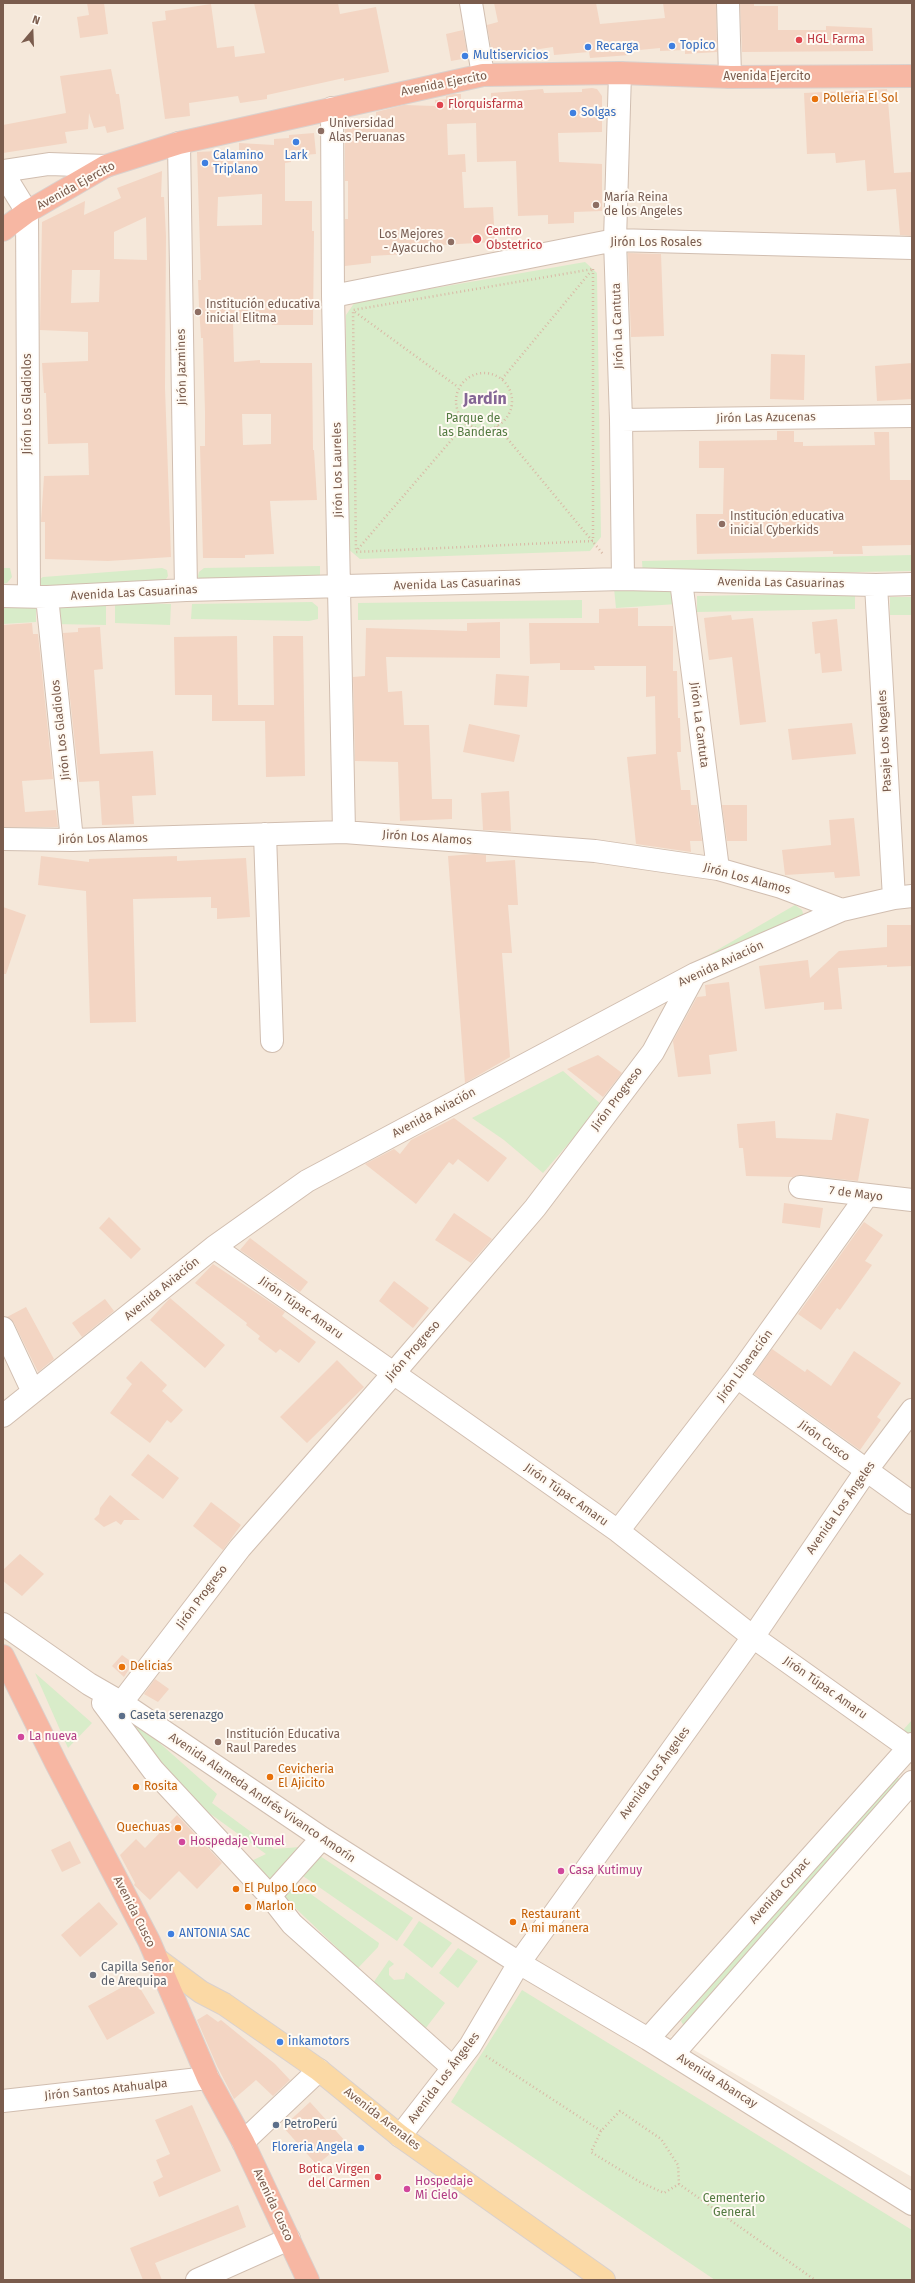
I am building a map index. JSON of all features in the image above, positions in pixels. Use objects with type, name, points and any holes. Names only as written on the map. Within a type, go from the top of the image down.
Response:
[{"type":"highway","name":"Avenida Ejercito","points":[[3,230],[27,212],[106,166],[178,142],[482,75],[620,73],[730,77],[912,76]]},
{"type":"highway","name":"Avenida Cusco","points":[[3,1656],[56,1763],[158,1960],[208,2078],[243,2142],[308,2280]]},
{"type":"main road","name":"Avenida Arenales","points":[[158,1960],[201,1992],[224,2004],[319,2070],[400,2136],[604,2280]]},
{"type":"street","points":[[470,3],[482,75]]},
{"type":"street","points":[[728,3],[730,77]]},
{"type":"street","name":"Jirón La Cantuta","points":[[620,73],[615,240],[621,420],[623,579]]},
{"type":"street","name":"Jirón Los Laureles","points":[[332,108],[333,296],[341,587],[344,832]]},
{"type":"street","name":"Jirón Jazmines","points":[[178,142],[186,590]]},
{"type":"street","points":[[27,212],[6,183],[49,164],[106,166]]},
{"type":"street","name":"Jirón Los Gladiolos","points":[[27,212],[38,597],[72,840]]},
{"type":"street","name":"Jirón Los Rosales","points":[[333,296],[615,240],[912,248]]},
{"type":"street","name":"Jirón Las Azucenas","points":[[621,420],[912,416]]},
{"type":"street","name":"Avenida Las Casuarinas","points":[[3,596],[38,597],[186,590],[623,579],[876,585],[912,584]]},
{"type":"street","name":"Jirón La Cantuta","points":[[681,581],[718,869]]},
{"type":"street","name":"Pasaje Los Nogales","points":[[876,585],[903,897]]},
{"type":"street","name":"Jirón Los Alamos","points":[[3,839],[72,840],[344,832],[595,851],[718,869],[781,887],[842,910]]},
{"type":"street","points":[[265,834],[272,1041]]},
{"type":"street","name":"Avenida Aviación","points":[[3,1416],[214,1247],[307,1182],[695,974],[842,910],[903,897]]},
{"type":"street","name":"Jirón Progreso","points":[[117,1709],[240,1548],[394,1374],[544,1195],[653,1052],[695,974]]},
{"type":"street","name":"7 de Mayo","points":[[800,1187],[866,1196],[912,1200]]},
{"type":"street","name":"Jirón Liberación","points":[[618,1531],[737,1378],[866,1196]]},
{"type":"street","name":"Jirón Túpac Amaru","points":[[214,1247],[618,1531],[752,1637],[911,1747]]},
{"type":"street","points":[[3,1328],[33,1392]]},
{"type":"street","name":"Jirón Cusco","points":[[737,1378],[912,1503]]},
{"type":"street","name":"Avenida Los Ángeles","points":[[400,2136],[446,2079],[452,2067],[470,2046],[519,1963],[752,1637],[866,1471],[912,1410]]},
{"type":"street","name":"Avenida Alameda Andrés Vivanco Amorín","points":[[3,1624],[89,1684],[117,1709],[519,1963]]},
{"type":"street","name":"Avenida Alameda Andrés Vivanco Amorín","points":[[117,1709],[153,1770],[270,1896],[292,1924],[452,2067]]},
{"type":"street","name":"Avenida Corpac","points":[[648,2038],[911,1747]]},
{"type":"street","points":[[673,2054],[912,1782]]},
{"type":"street","points":[[270,1896],[322,1838]]},
{"type":"street","name":"Avenida Abancay","points":[[519,1963],[648,2038],[912,2204]]},
{"type":"street","points":[[243,2142],[319,2070]]},
{"type":"street","name":"Jirón Santos Atahualpa","points":[[3,2101],[208,2078]]},
{"type":"street","points":[[197,2280],[289,2239]]},
{"type":"path","points":[[502,379],[593,269],[615,240]]},
{"type":"path","points":[[353,310],[593,269]]},
{"type":"path","points":[[593,269],[593,541]]},
{"type":"path","points":[[333,296],[458,387]]},
{"type":"path","points":[[353,310],[356,552]]},
{"type":"path","points":[[484,372],[494,374],[502,379],[510,391],[512,404],[505,420],[497,426],[480,429],[466,423],[456,409],[455,401],[458,387],[465,379],[474,374],[484,372]]},
{"type":"path","points":[[353,559],[356,552],[466,423]]},
{"type":"path","points":[[497,426],[623,579]]},
{"type":"path","points":[[356,552],[593,541]]},
{"type":"path","points":[[470,2046],[601,2131]]},
{"type":"path","points":[[620,2111],[661,2139],[678,2165],[679,2184],[664,2192],[640,2182],[591,2152],[601,2131],[620,2111]]},
{"type":"path","points":[[679,2184],[815,2280]]},
{"type":"shaded area","points":[[3,3],[912,3],[912,1792],[691,2042],[670,2036],[912,2177],[912,2280],[3,2280]]},
{"type":"green space","name":"Parque de las Banderas","points":[[585,262],[597,273],[601,537],[590,551],[360,559],[347,548],[346,315],[355,302]]},
{"type":"green space","points":[[912,555],[912,571],[643,576],[642,561]]},
{"type":"green space","points":[[320,566],[320,576],[200,583],[198,576],[199,572],[204,568]]},
{"type":"green space","points":[[3,568],[10,568],[12,577],[7,583],[3,584]]},
{"type":"green space","points":[[162,568],[167,570],[168,576],[162,585],[39,585],[40,579],[43,577]]},
{"type":"green space","points":[[676,585],[677,604],[616,608],[614,588]]},
{"type":"green space","points":[[855,593],[855,609],[697,612],[697,596]]},
{"type":"green space","points":[[890,597],[912,597],[912,615],[890,615]]},
{"type":"green space","points":[[582,600],[582,618],[358,620],[358,603]]},
{"type":"green space","points":[[115,602],[171,604],[170,625],[115,623]]},
{"type":"green space","points":[[312,602],[318,607],[318,619],[309,621],[191,619],[192,604]]},
{"type":"green space","points":[[54,605],[106,606],[106,625],[54,624]]},
{"type":"green space","points":[[3,607],[36,608],[36,622],[3,624]]},
{"type":"green space","points":[[795,905],[802,910],[804,917],[681,971]]},
{"type":"green space","points":[[563,1071],[602,1105],[543,1173],[504,1140],[472,1118]]},
{"type":"green space","points":[[35,1673],[92,1723],[68,1748]]},
{"type":"green space","points":[[128,1715],[217,1794],[212,1803],[274,1849],[300,1847],[264,1885],[247,1863],[266,1854],[205,1810],[172,1781],[120,1723]]},
{"type":"green space","points":[[912,1720],[912,1736],[907,1734],[904,1729]]},
{"type":"green space","points":[[892,1775],[902,1780],[684,2026],[681,2021]]},
{"type":"green space","points":[[320,1856],[413,1918],[397,1941],[303,1876]]},
{"type":"green space","points":[[294,1882],[379,1943],[378,1947],[358,1968],[283,1896]]},
{"type":"green space","points":[[419,1921],[452,1943],[432,1968],[403,1945]]},
{"type":"green space","points":[[458,1948],[478,1961],[458,1988],[439,1973]]},
{"type":"green space","points":[[389,1960],[394,1964],[389,1968],[389,1975],[394,1980],[404,1979],[406,1972],[445,2003],[422,2033],[371,1986]]},
{"type":"green space","name":"Cementerio General","points":[[522,1990],[912,2230],[912,2280],[715,2280],[451,2102]]},
{"type":"building","points":[[87,3],[104,3],[108,34],[80,38],[77,17],[89,15]]},
{"type":"building","points":[[254,3],[338,3],[340,14],[376,7],[389,72],[344,81],[344,78],[267,95],[267,99],[240,103],[238,96],[189,103],[190,116],[165,119],[152,22],[166,20],[165,11],[211,4],[217,48],[234,46],[235,57],[265,53]]},
{"type":"building","points":[[494,3],[596,3],[600,24],[665,18],[663,3],[716,3],[717,52],[685,54],[685,50],[660,51],[660,48],[629,51],[630,55],[590,58],[589,52],[554,55],[553,47],[520,52],[521,56],[493,60],[487,25],[498,22]]},
{"type":"building","points":[[740,3],[754,3],[754,6],[778,6],[778,30],[826,30],[826,26],[872,28],[873,51],[742,52]]},
{"type":"building","points":[[463,30],[468,58],[451,61],[446,34]]},
{"type":"building","points":[[111,69],[116,94],[119,94],[124,129],[107,133],[105,126],[94,128],[89,113],[88,129],[65,132],[67,143],[3,153],[3,125],[66,113],[60,76]]},
{"type":"building","points":[[543,89],[544,93],[582,92],[582,89],[597,89],[602,96],[602,132],[558,133],[559,162],[602,164],[602,211],[574,212],[574,223],[548,224],[548,215],[518,216],[516,161],[477,162],[476,123],[447,124],[448,155],[465,154],[466,172],[462,172],[464,208],[493,207],[495,242],[440,245],[440,252],[371,256],[371,263],[345,266],[345,219],[348,219],[348,181],[345,181],[345,119],[376,118],[376,112],[404,105],[435,106],[435,100],[446,99],[446,96],[453,94],[461,94],[461,101],[491,100],[491,93]]},
{"type":"building","points":[[887,89],[894,173],[912,172],[912,236],[900,235],[896,189],[867,191],[865,160],[836,163],[835,153],[807,154],[804,93]]},
{"type":"building","points":[[314,133],[316,154],[291,156],[291,162],[285,163],[285,201],[312,201],[312,231],[314,231],[313,325],[272,325],[272,322],[233,323],[234,362],[260,360],[260,363],[312,363],[313,450],[317,500],[270,501],[274,554],[245,555],[245,558],[203,558],[200,446],[205,446],[205,412],[203,338],[201,338],[198,280],[201,280],[197,152],[239,150],[239,143],[274,145],[274,139],[289,138],[289,135]],"holes":[[[262,194],[262,225],[217,226],[218,197]],[[242,414],[271,414],[271,444],[243,445]]]},
{"type":"building","points":[[162,171],[161,197],[164,197],[166,236],[165,388],[171,557],[108,561],[45,559],[45,522],[41,522],[44,476],[89,475],[88,443],[48,444],[46,393],[44,393],[42,363],[88,361],[88,332],[40,330],[42,222],[85,201],[84,215],[121,198],[117,188]],"holes":[[[146,217],[147,260],[114,259],[114,232]],[[72,270],[100,270],[99,302],[71,303]]]},
{"type":"building","points":[[628,253],[661,254],[664,336],[631,337]]},
{"type":"building","points":[[771,354],[805,355],[804,400],[770,399]]},
{"type":"building","points":[[912,363],[912,399],[877,401],[875,366]]},
{"type":"building","points":[[777,431],[794,431],[794,442],[803,442],[803,446],[875,445],[874,432],[889,432],[890,480],[912,480],[912,545],[862,546],[863,554],[833,554],[833,551],[697,554],[696,514],[723,514],[724,468],[699,468],[699,441],[777,440]]},
{"type":"building","points":[[638,608],[638,626],[673,626],[673,671],[677,671],[678,718],[680,718],[681,752],[677,752],[681,790],[690,790],[691,805],[697,805],[702,841],[690,841],[691,852],[636,844],[627,757],[656,754],[655,696],[646,697],[646,666],[594,666],[595,670],[560,670],[560,663],[530,664],[529,623],[599,623],[599,609]]},
{"type":"building","points":[[731,615],[732,620],[753,618],[766,722],[740,725],[732,657],[709,660],[704,618]]},
{"type":"building","points":[[837,619],[842,671],[822,673],[820,653],[815,654],[812,622]]},
{"type":"building","points":[[500,622],[500,658],[386,657],[388,692],[402,691],[404,725],[429,725],[432,799],[452,799],[452,819],[400,821],[398,762],[355,761],[353,677],[365,676],[366,628],[467,631],[467,623]]},
{"type":"building","points":[[32,623],[33,634],[38,634],[53,779],[22,781],[25,812],[56,810],[58,827],[3,827],[3,625]]},
{"type":"building","points":[[100,627],[103,669],[94,670],[100,754],[153,751],[156,795],[132,796],[134,824],[102,825],[99,781],[79,782],[63,633],[78,632],[78,628]]},
{"type":"building","points":[[237,636],[238,705],[274,705],[273,636],[303,636],[305,776],[266,777],[265,721],[212,721],[212,695],[175,695],[174,637]]},
{"type":"building","points":[[496,674],[529,676],[527,707],[494,705]]},
{"type":"building","points":[[852,723],[856,754],[792,760],[788,729]]},
{"type":"building","points":[[469,724],[520,735],[514,762],[463,752]]},
{"type":"building","points":[[509,791],[511,831],[483,830],[481,793]]},
{"type":"building","points":[[722,805],[747,805],[747,841],[727,841]]},
{"type":"building","points":[[854,818],[860,876],[835,878],[834,872],[785,875],[782,850],[831,845],[829,820]]},
{"type":"building","points":[[474,854],[486,855],[486,862],[515,860],[518,905],[508,905],[512,953],[502,953],[510,1057],[465,1083],[448,856]]},
{"type":"building","points":[[41,856],[89,862],[89,859],[177,856],[177,861],[246,858],[250,917],[217,919],[217,908],[211,908],[211,897],[133,899],[136,1022],[90,1023],[86,891],[38,885]]},
{"type":"building","points":[[3,907],[26,915],[6,974],[3,974]]},
{"type":"building","points":[[887,925],[912,925],[912,966],[887,967],[887,965],[838,968],[842,1009],[824,1010],[824,1002],[765,1009],[759,966],[808,960],[810,978],[839,951],[887,947]]},
{"type":"building","points":[[729,982],[737,1051],[709,1055],[711,1074],[678,1077],[673,1041],[697,997],[706,996],[705,985]]},
{"type":"building","points":[[598,1055],[622,1073],[603,1097],[567,1069]]},
{"type":"building","points":[[836,1113],[869,1119],[858,1181],[801,1175],[793,1177],[746,1176],[743,1148],[739,1148],[737,1124],[775,1121],[776,1138],[832,1140]]},
{"type":"building","points":[[454,1118],[507,1158],[488,1182],[458,1159],[453,1165],[449,1162],[416,1204],[365,1164],[394,1149],[400,1154],[411,1140]]},
{"type":"building","points":[[784,1203],[823,1208],[820,1228],[782,1223]]},
{"type":"building","points":[[454,1213],[492,1239],[471,1263],[435,1240]]},
{"type":"building","points":[[109,1217],[141,1249],[131,1259],[99,1228]]},
{"type":"building","points":[[864,1222],[883,1235],[865,1261],[872,1265],[840,1310],[837,1308],[821,1330],[798,1314]]},
{"type":"building","points":[[250,1238],[308,1282],[300,1292],[240,1250]]},
{"type":"building","points":[[213,1264],[285,1312],[282,1316],[316,1342],[299,1363],[280,1349],[276,1353],[258,1339],[260,1336],[246,1325],[247,1323],[195,1283]]},
{"type":"building","points":[[394,1281],[429,1308],[413,1328],[379,1301]]},
{"type":"building","points":[[170,1298],[225,1345],[205,1368],[150,1320]]},
{"type":"building","points":[[105,1299],[114,1311],[82,1337],[72,1323]]},
{"type":"building","points":[[26,1307],[54,1359],[38,1372],[14,1323],[7,1317]]},
{"type":"building","points":[[772,1349],[805,1372],[807,1369],[831,1386],[854,1351],[901,1383],[877,1417],[881,1420],[860,1450],[754,1374]]},
{"type":"building","points":[[337,1360],[364,1387],[307,1443],[280,1417]]},
{"type":"building","points":[[141,1361],[167,1385],[162,1391],[183,1410],[171,1423],[167,1420],[150,1443],[110,1413],[132,1384],[126,1378]]},
{"type":"building","points":[[148,1454],[179,1478],[163,1499],[131,1475]]},
{"type":"building","points":[[110,1495],[140,1520],[124,1520],[121,1525],[116,1521],[104,1527],[94,1519],[99,1514],[100,1508]]},
{"type":"building","points":[[211,1502],[241,1525],[223,1550],[193,1526]]},
{"type":"building","points":[[20,1554],[44,1574],[22,1596],[3,1581],[3,1570]]},
{"type":"building","points":[[122,1655],[133,1663],[124,1677],[112,1666]]},
{"type":"building","points":[[155,1679],[169,1689],[158,1702],[144,1694]]},
{"type":"building","points":[[177,1815],[222,1863],[197,1889],[179,1871],[150,1900],[134,1885],[135,1883],[120,1855],[136,1839],[145,1848]]},
{"type":"building","points":[[70,1841],[81,1863],[62,1872],[51,1850]]},
{"type":"building","points":[[99,1902],[118,1924],[80,1957],[61,1935]]},
{"type":"building","points":[[135,1980],[155,2013],[107,2040],[88,2006]]},
{"type":"building","points":[[207,2014],[218,2022],[221,2020],[275,2064],[290,2080],[273,2096],[256,2080],[234,2099],[217,2066],[197,2020]]},
{"type":"building","points":[[310,2102],[345,2141],[317,2165],[283,2127]]},
{"type":"building","points":[[192,2105],[221,2171],[159,2197],[153,2182],[163,2177],[156,2160],[170,2154],[155,2120]]},
{"type":"building","points":[[238,2205],[246,2227],[155,2263],[162,2280],[143,2280],[130,2248]]},
{"type":"place","name":"HGL Farma","points":[[799,40]]},
{"type":"place","name":"Topico","points":[[672,46]]},
{"type":"place","name":"Recarga","points":[[588,47]]},
{"type":"place","name":"Multiservicios","points":[[465,56]]},
{"type":"place","name":"Polleria El Sol","points":[[815,99]]},
{"type":"place","name":"Florquisfarma","points":[[440,105]]},
{"type":"place","name":"Solgas","points":[[573,113]]},
{"type":"place","name":"Universidad Alas Peruanas","points":[[321,131]]},
{"type":"place","name":"Lark","points":[[296,142]]},
{"type":"place","name":"Calamino Triplano","points":[[205,163]]},
{"type":"place","name":"María Reina de los Angeles","points":[[596,205]]},
{"type":"place","name":"Centro Obstetrico","points":[[477,239]]},
{"type":"place","name":"Los Mejores - Ayacucho","points":[[451,242]]},
{"type":"place","name":"Institución educativa inicial Elitma","points":[[198,312]]},
{"type":"place","name":"Institución educativa inicial Cyberkids","points":[[722,524]]},
{"type":"place","name":"Delicias","points":[[122,1667]]},
{"type":"place","name":"Caseta serenazgo","points":[[122,1716]]},
{"type":"place","name":"La nueva","points":[[21,1737]]},
{"type":"place","name":"Institución Educativa Raul Paredes","points":[[218,1742]]},
{"type":"place","name":"Cevicheria El Ajicito","points":[[270,1777]]},
{"type":"place","name":"Rosita","points":[[136,1787]]},
{"type":"place","name":"Quechuas","points":[[178,1828]]},
{"type":"place","name":"Hospedaje Yumel","points":[[182,1842]]},
{"type":"place","name":"Casa Kutimuy","points":[[561,1871]]},
{"type":"place","name":"El Pulpo Loco","points":[[236,1889]]},
{"type":"place","name":"Marlon","points":[[248,1907]]},
{"type":"place","name":"Restaurant A mi manera","points":[[513,1922]]},
{"type":"place","name":"ANTONIA SAC","points":[[171,1934]]},
{"type":"place","name":"Capilla Señor de Arequipa","points":[[93,1975]]},
{"type":"place","name":"inkamotors","points":[[280,2042]]},
{"type":"place","name":"PetroPerú","points":[[276,2125]]},
{"type":"place","name":"Floreria Angela","points":[[361,2148]]},
{"type":"place","name":"Botica Virgen del Carmen","points":[[378,2177]]},
{"type":"place","name":"Hospedaje Mi Cielo","points":[[407,2189]]},
{"type":"district","name":"Jardín","points":[[485,400]]}]
